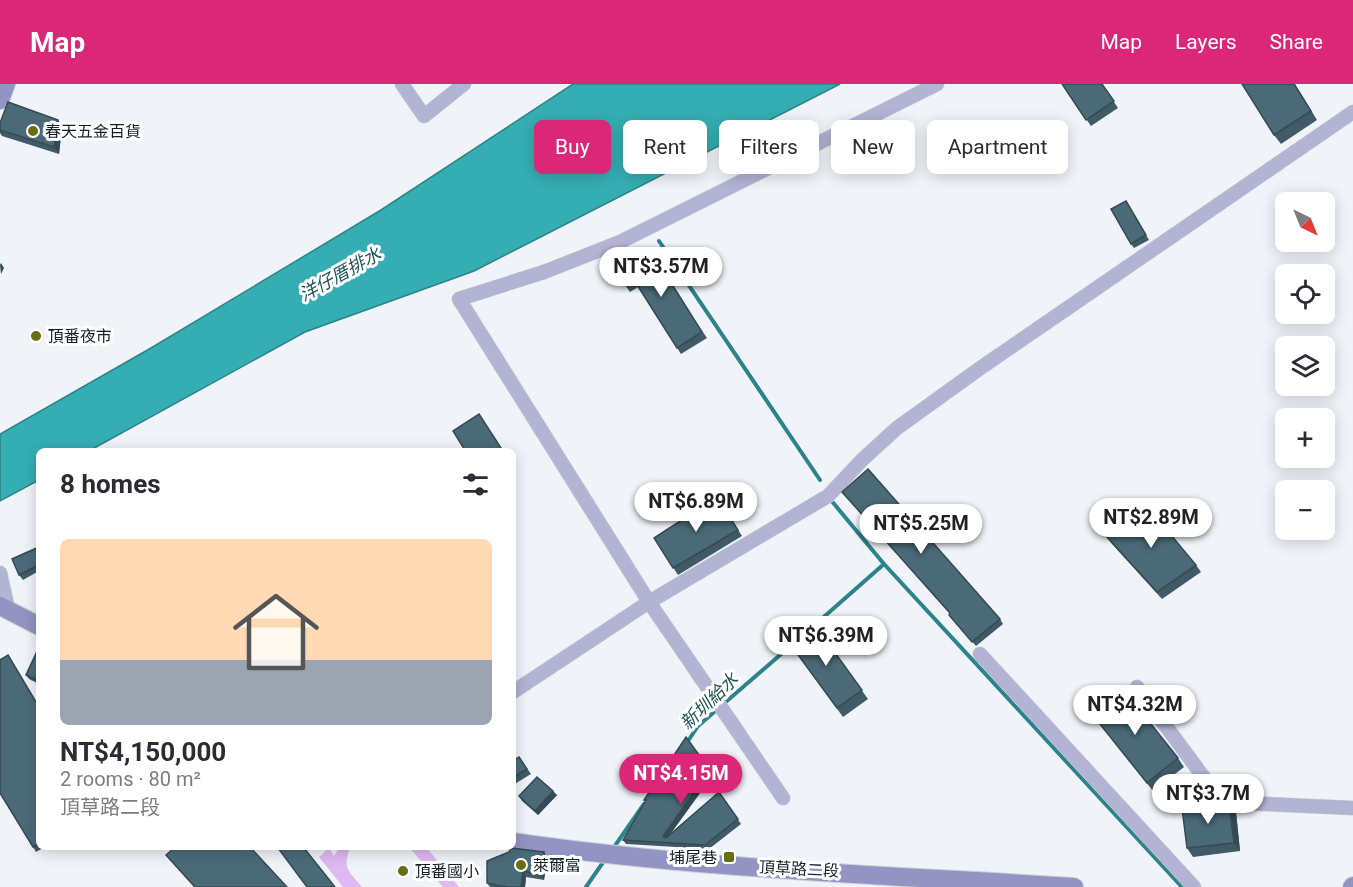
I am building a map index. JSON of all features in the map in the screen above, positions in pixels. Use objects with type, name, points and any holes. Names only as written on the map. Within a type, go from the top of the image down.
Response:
[{"type":"street","points":[[0,100],[6,84]]},
{"type":"street","points":[[402,84],[424,116],[464,84]]},
{"type":"street","points":[[783,798],[649,602],[459,299],[544,272],[620,242],[937,84]]},
{"type":"street","points":[[516,690],[649,602],[828,496],[862,459],[897,428],[1353,112]]},
{"type":"street","points":[[0,573],[4,608],[36,624]]},
{"type":"street","points":[[980,654],[1194,887]]},
{"type":"street","points":[[1137,687],[1222,802],[1353,808]]},
{"type":"street","name":"頂草路二段","points":[[516,842],[719,865],[1074,887]]},
{"type":"shaded area","points":[[327,850],[330,850],[334,856],[338,850],[349,850],[348,869],[362,887],[343,887],[319,857]]},
{"type":"shaded area","points":[[412,850],[429,850],[459,887],[443,887]]},
{"type":"water","name":"洋仔厝排水","points":[[573,84],[840,84],[770,120],[719,120],[719,146],[707,152],[707,120],[623,120],[623,174],[664,174],[474,271],[305,332],[94,448],[36,448],[36,482],[0,501],[0,434],[151,348],[381,210]]},
{"type":"building","points":[[1062,84],[1102,84],[1114,101],[1086,120]]},
{"type":"building","points":[[1242,84],[1294,84],[1311,111],[1274,135]]},
{"type":"building","name":"春天五金百貨","points":[[8,102],[58,120],[54,147],[0,130],[0,123]]},
{"type":"building","points":[[1126,201],[1146,235],[1131,244],[1111,209]]},
{"type":"building","points":[[648,250],[702,332],[677,348],[634,280],[625,285],[616,270]]},
{"type":"building","points":[[479,414],[501,448],[464,448],[453,431]]},
{"type":"building","points":[[868,469],[1000,619],[972,642],[949,615],[950,613],[842,492]]},
{"type":"building","points":[[717,497],[738,530],[673,568],[654,538]]},
{"type":"building","points":[[1146,505],[1196,565],[1157,592],[1107,537]]},
{"type":"building","points":[[36,548],[36,566],[19,575],[12,559]]},
{"type":"building","points":[[815,625],[862,690],[837,708],[790,644]]},
{"type":"building","points":[[36,653],[36,680],[26,675]]},
{"type":"building","points":[[8,655],[36,702],[36,846],[33,847],[0,793],[0,660]]},
{"type":"building","points":[[1123,689],[1178,758],[1147,783],[1092,714]]},
{"type":"building","points":[[686,737],[710,770],[663,836],[666,838],[719,792],[738,819],[705,845],[623,840],[646,800],[644,800]]},
{"type":"building","points":[[519,757],[527,769],[516,776],[516,759]]},
{"type":"building","points":[[537,777],[553,791],[535,811],[519,796]]},
{"type":"building","points":[[1229,803],[1234,843],[1187,848],[1182,808]]},
{"type":"building","points":[[516,849],[544,852],[541,875],[523,871],[521,887],[487,883],[487,861]]},
{"type":"building","points":[[172,850],[253,850],[287,887],[195,887],[166,855]]},
{"type":"building","points":[[279,850],[306,850],[335,887],[307,887]]},
{"type":"waterway","points":[[659,241],[820,480]]},
{"type":"waterway","points":[[830,499],[884,564],[1182,887]]},
{"type":"waterway","name":"新圳給水","points":[[809,630],[884,564]]},
{"type":"waterway","name":"新圳給水","points":[[686,744],[698,726],[794,643]]},
{"type":"waterway","name":"新圳給水","points":[[612,850],[644,804]]},
{"type":"waterway","name":"新圳給水","points":[[586,887],[606,858]]},
{"type":"place","name":"春天五金百貨","points":[[33,131]]},
{"type":"place","name":"頂番夜市","points":[[36,336]]},
{"type":"place","name":"埔尾巷","points":[[729,857]]},
{"type":"place","name":"萊爾富","points":[[521,865]]},
{"type":"place","name":"頂番國小","points":[[403,871]]}]
